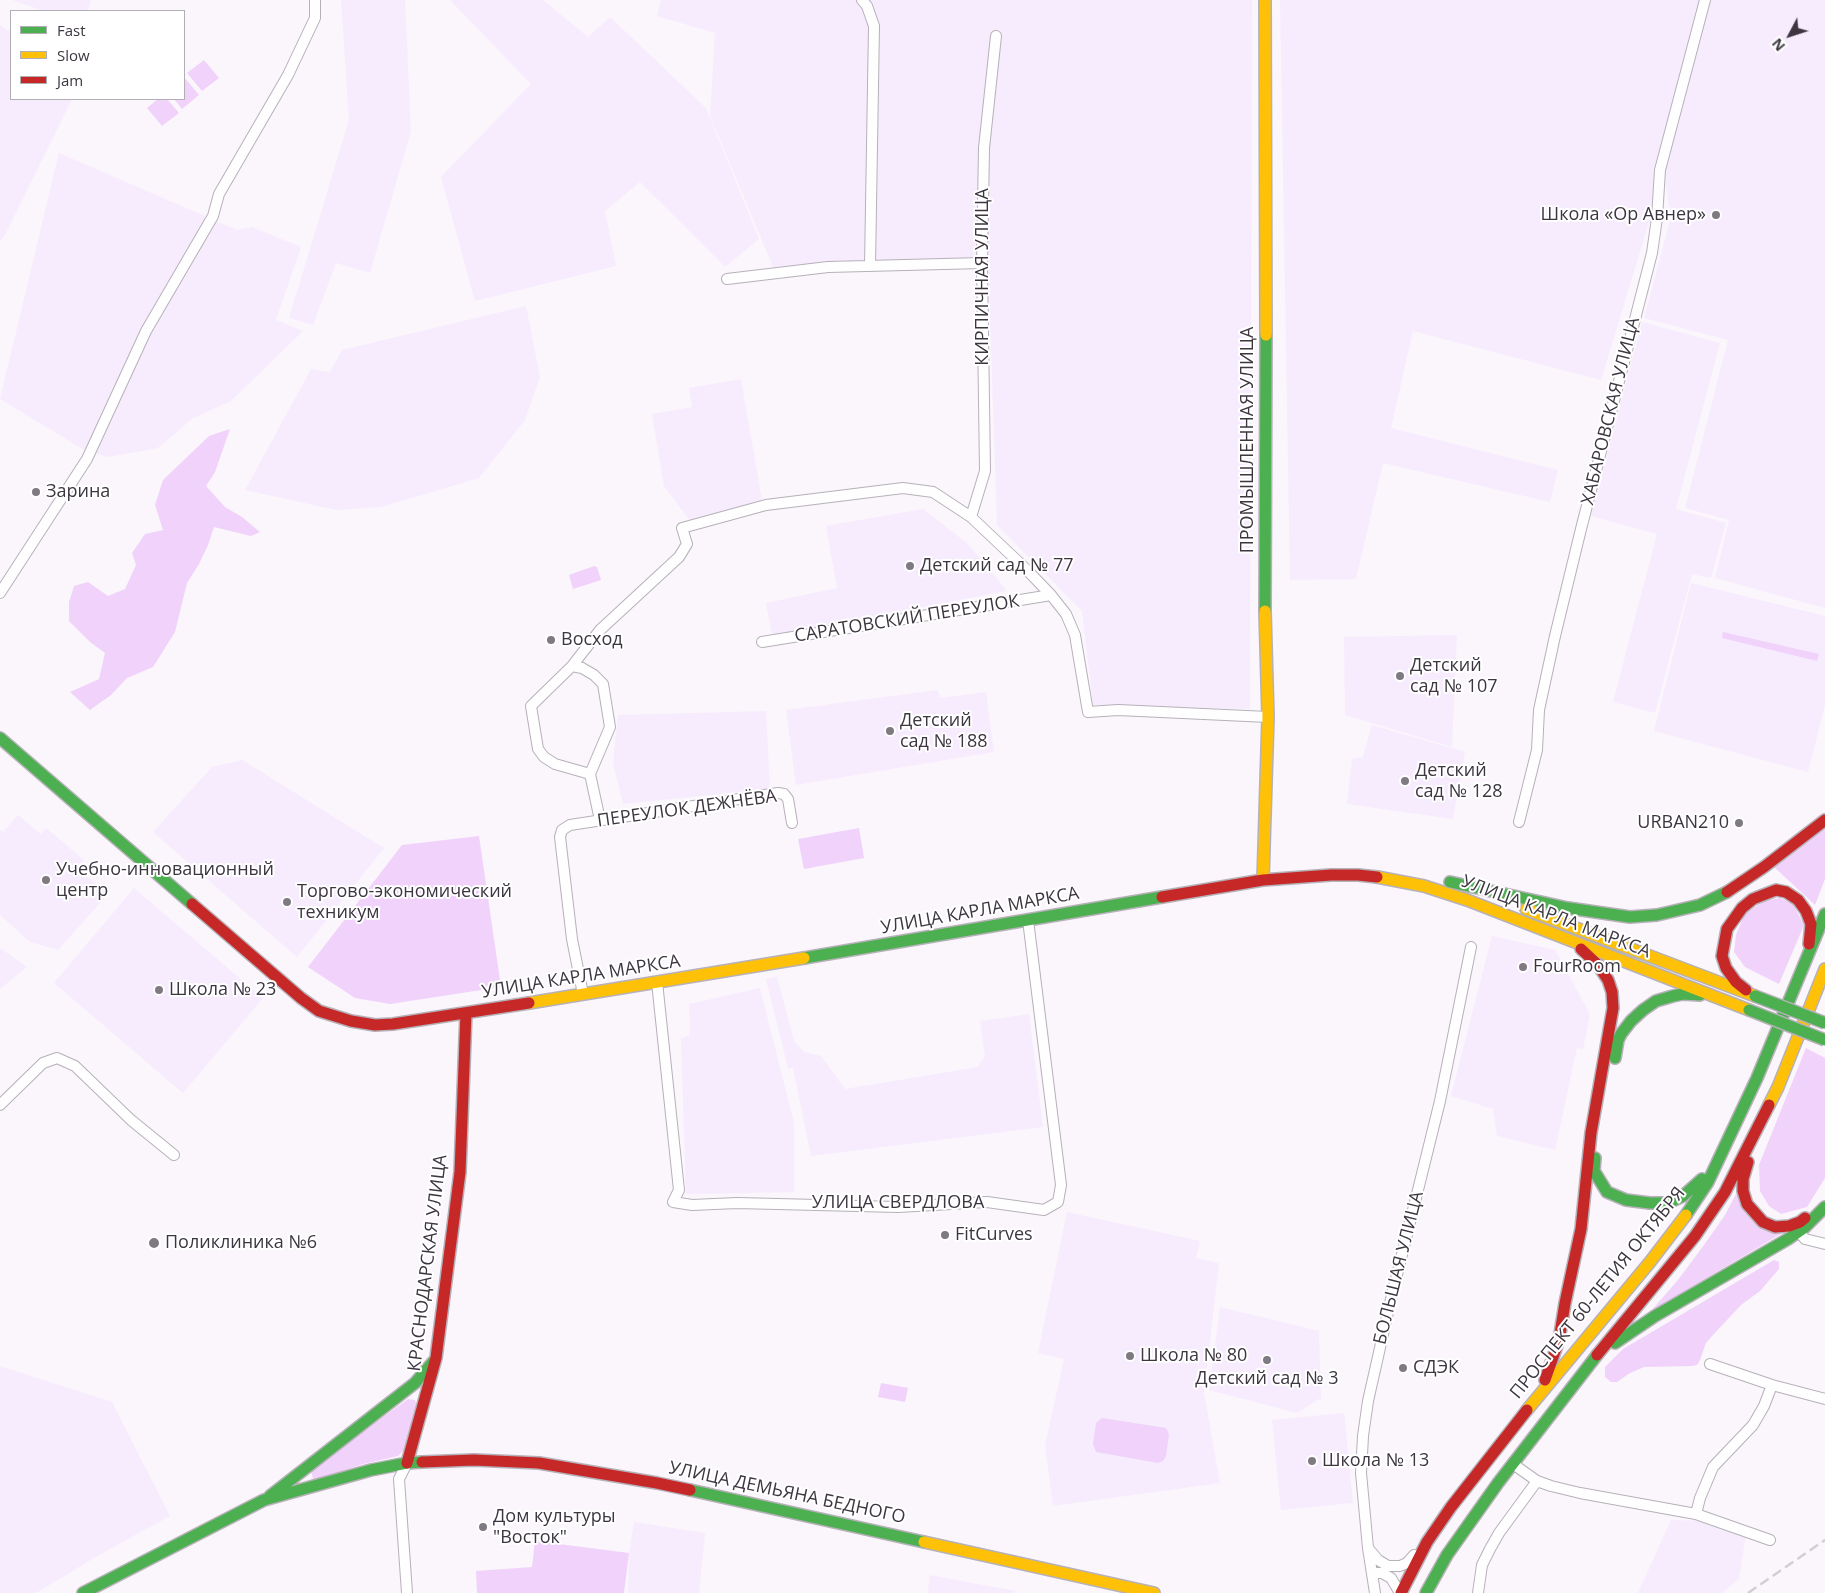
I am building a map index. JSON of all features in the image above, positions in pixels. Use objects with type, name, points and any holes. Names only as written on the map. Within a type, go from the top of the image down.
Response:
[{"type":"main road","name":"ПРОМЫШЛЕННАЯ УЛИЦА","points":[[1263,880],[1268,717],[1265,596],[1266,0]]},
{"type":"main road","name":"УЛИЦА КАРЛА МАРКСА","points":[[0,738],[301,998],[319,1010],[351,1021],[375,1025],[394,1024],[658,982],[1263,880],[1358,874],[1424,886],[1467,900],[1825,1040]]},
{"type":"main road","points":[[1471,888],[1568,908],[1630,917],[1657,915],[1700,905],[1731,890],[1825,820]]},
{"type":"main road","name":"УЛИЦА КАРЛА МАРКСА","points":[[1263,880],[1296,867],[1321,864]]},
{"type":"main road","name":"УЛИЦА КАРЛА МАРКСА","points":[[1368,864],[1431,877],[1471,888]]},
{"type":"main road","points":[[1471,888],[1825,1023]]},
{"type":"main road","points":[[1755,996],[1736,982],[1726,968],[1722,956],[1727,929],[1733,919],[1747,904],[1766,893],[1776,890],[1786,892],[1798,900],[1806,911],[1811,924],[1809,955]]},
{"type":"main road","name":"ПРОСПЕКТ 60-ЛЕТИЯ ОКТЯБРЯ","points":[[1400,1593],[1427,1542],[1462,1493],[1533,1403],[1680,1224],[1717,1164],[1757,1078],[1825,914]]},
{"type":"main road","points":[[1533,1403],[1545,1382],[1559,1340],[1581,1229],[1591,1133],[1613,1008],[1610,986],[1598,965],[1583,950],[1562,937]]},
{"type":"main road","points":[[1825,971],[1753,1144],[1743,1179],[1743,1191],[1747,1204],[1763,1222],[1775,1227],[1790,1226],[1800,1222],[1813,1210],[1825,1194]]},
{"type":"main road","points":[[1716,997],[1684,994],[1664,998],[1643,1010],[1626,1027],[1618,1040],[1594,1171],[1607,1192],[1619,1198],[1642,1203],[1660,1204],[1677,1200],[1683,1196],[1717,1164]]},
{"type":"main road","name":"КРАСНОДАРСКАЯ УЛИЦА","points":[[407,1463],[436,1358],[460,1172],[466,1013]]},
{"type":"main road","points":[[1426,1593],[1469,1521],[1576,1380],[1695,1236],[1725,1192],[1778,1087]]},
{"type":"main road","points":[[1576,1380],[1636,1328],[1799,1232],[1825,1207]]},
{"type":"main road","points":[[83,1593],[264,1500],[415,1383],[436,1358]]},
{"type":"main road","name":"УЛИЦА ДЕМЬЯНА БЕДНОГО","points":[[407,1463],[474,1460],[539,1463],[657,1483],[1154,1593]]},
{"type":"main road","points":[[264,1500],[371,1470],[407,1463]]},
{"type":"street","points":[[0,593],[87,459],[146,331],[213,216],[219,194],[288,75],[315,18],[315,0]]},
{"type":"street","points":[[862,0],[867,6],[874,26],[870,266]]},
{"type":"street","name":"ХАБАРОВСКАЯ УЛИЦА","points":[[1519,822],[1537,750],[1539,710],[1580,529],[1652,252],[1657,218],[1660,170],[1705,0]]},
{"type":"street","name":"КИРПИЧНАЯ УЛИЦА","points":[[971,517],[985,471],[982,263],[984,148],[996,36]]},
{"type":"street","points":[[727,279],[828,267],[982,263]]},
{"type":"street","points":[[590,774],[555,764],[544,756],[538,749],[531,706],[572,666],[600,630],[679,557],[687,544],[682,528],[766,505],[904,488],[933,492],[971,517],[1051,595],[1066,614],[1075,635],[1088,712],[1118,710],[1268,717]]},
{"type":"street","name":"САРАТОВСКИЙ ПЕРЕУЛОК","points":[[762,642],[1051,595]]},
{"type":"street","points":[[572,666],[582,668],[594,675],[603,684],[610,727],[590,774],[600,820]]},
{"type":"street","name":"ПЕРЕУЛОК ДЕЖНЁВА","points":[[583,994],[572,939],[560,836],[562,830],[570,825],[778,793],[784,794],[788,799],[792,823]]},
{"type":"street","name":"УЛИЦА СВЕРДЛОВА","points":[[658,982],[679,1190],[673,1202],[692,1205],[737,1203],[898,1207],[987,1202],[1044,1210],[1058,1202],[1061,1185],[1028,920]]},
{"type":"street","name":"БОЛЬШАЯ УЛИЦА","points":[[1375,1593],[1368,1548],[1361,1473],[1363,1436],[1368,1401],[1440,1101],[1471,947]]},
{"type":"street","points":[[0,1105],[43,1063],[57,1058],[75,1066],[131,1120],[174,1155]]},
{"type":"street","points":[[1799,1232],[1805,1239],[1825,1244]]},
{"type":"street","points":[[1710,1364],[1772,1385],[1825,1399]]},
{"type":"street","points":[[1696,1514],[1700,1498],[1713,1467],[1753,1424],[1764,1406],[1772,1385]]},
{"type":"street","points":[[407,1463],[399,1479],[407,1593]]},
{"type":"street","points":[[1512,1464],[1537,1481],[1580,1493],[1696,1514],[1770,1540]]},
{"type":"street","points":[[1478,1593],[1482,1565],[1490,1549],[1499,1533],[1537,1481]]},
{"type":"street","points":[[1368,1548],[1378,1560],[1388,1566],[1400,1566],[1407,1563],[1427,1542]]},
{"type":"street","points":[[1372,1574],[1382,1573],[1391,1578],[1400,1593]]},
{"type":"shaded area","points":[[12,0],[91,0],[88,10],[41,10]]},
{"type":"shaded area","points":[[341,0],[405,0],[411,131],[370,273],[336,263],[313,325],[289,318],[349,120]]},
{"type":"shaded area","points":[[450,0],[543,0],[588,37],[610,17],[706,108],[759,239],[725,267],[640,182],[605,211],[616,266],[475,301],[441,177],[531,84]]},
{"type":"shaded area","points":[[661,0],[1252,0],[1250,709],[1093,705],[1082,611],[997,525],[988,258],[773,267],[710,116],[715,33],[657,16]]},
{"type":"shaded area","points":[[1280,0],[1825,0],[1825,608],[1715,578],[1729,520],[1685,508],[1728,340],[1644,318],[1671,217],[1664,173],[1601,380],[1413,331],[1391,428],[1558,470],[1550,502],[1383,463],[1356,579],[1290,580]]},
{"type":"shaded area","points":[[0,25],[10,31],[10,100],[72,100],[5,235],[0,241]]},
{"type":"shaded area","points":[[204,60],[219,78],[202,91],[187,73]]},
{"type":"shaded area","points":[[185,78],[199,95],[182,109],[175,100],[185,100]]},
{"type":"shaded area","points":[[157,100],[168,100],[179,113],[162,126],[147,108]]},
{"type":"shaded area","points":[[59,153],[237,230],[252,227],[301,247],[276,320],[303,331],[231,401],[193,418],[158,448],[108,457],[86,451],[0,399]]},
{"type":"shaded area","points":[[526,306],[540,377],[525,420],[479,478],[381,507],[337,510],[245,490],[311,369],[330,372],[342,350]]},
{"type":"shaded area","points":[[1642,322],[1720,343],[1676,509],[1726,523],[1711,578],[1692,574],[1655,713],[1613,702],[1657,534],[1591,516]]},
{"type":"shaded area","points":[[741,379],[762,501],[691,522],[664,486],[652,414],[692,407],[689,388]]},
{"type":"shaded area","points":[[230,429],[215,472],[206,486],[225,507],[242,517],[260,532],[251,536],[214,527],[199,564],[187,583],[175,632],[153,667],[127,678],[111,695],[90,710],[70,692],[99,679],[105,653],[90,642],[69,621],[69,602],[74,586],[88,582],[108,596],[125,589],[136,565],[132,553],[145,534],[163,530],[155,505],[163,480],[209,436]]},
{"type":"shaded area","name":"Детский сад № 77","points":[[923,509],[968,544],[1007,591],[772,636],[766,603],[837,588],[826,526]]},
{"type":"shaded area","points":[[594,566],[597,567],[601,580],[573,589],[569,575]]},
{"type":"shaded area","points":[[1691,583],[1825,616],[1825,705],[1808,772],[1654,731]]},
{"type":"shaded area","points":[[1723,632],[1819,654],[1817,661],[1722,638]]},
{"type":"shaded area","name":"Детский сад № 107","points":[[1457,635],[1452,747],[1345,715],[1344,637]]},
{"type":"shaded area","name":"Детский сад № 188","points":[[938,690],[940,698],[986,692],[994,752],[796,785],[786,710]]},
{"type":"shaded area","points":[[766,711],[770,789],[623,804],[613,763],[618,715]]},
{"type":"shaded area","name":"Детский сад № 128","points":[[1372,725],[1465,752],[1453,819],[1347,804],[1352,759],[1363,757]]},
{"type":"shaded area","name":"Торгово-экономический техникум","points":[[242,760],[384,848],[297,957],[153,832],[212,767]]},
{"type":"shaded area","name":"Учебно-инновационный центр","points":[[18,815],[41,834],[46,828],[84,860],[77,868],[108,894],[58,950],[30,942],[0,915],[0,830],[3,832]]},
{"type":"shaded area","points":[[859,828],[864,858],[804,869],[798,839]]},
{"type":"shaded area","points":[[1825,828],[1825,879],[1815,905],[1773,866]]},
{"type":"shaded area","points":[[479,836],[501,987],[390,1004],[355,998],[308,967],[402,845]]},
{"type":"shaded area","name":"Школа № 23","points":[[134,888],[263,998],[183,1093],[54,983]]},
{"type":"shaded area","points":[[1780,898],[1793,904],[1804,925],[1779,984],[1745,967],[1734,952],[1736,935],[1744,915],[1764,901]]},
{"type":"shaded area","points":[[1492,936],[1555,950],[1590,1014],[1583,1049],[1577,1048],[1555,1150],[1497,1136],[1493,1109],[1451,1096]]},
{"type":"shaded area","points":[[0,948],[27,967],[0,989]]},
{"type":"shaded area","points":[[777,977],[794,1041],[804,1052],[821,1056],[845,1089],[978,1067],[985,1056],[980,1021],[1029,1014],[1043,1127],[811,1156],[793,1068],[788,1068],[766,979]]},
{"type":"shaded area","points":[[760,988],[794,1123],[794,1192],[686,1194],[681,1039],[690,1035],[689,1004]]},
{"type":"shaded area","points":[[1806,1048],[1825,1058],[1825,1178],[1807,1207],[1781,1214],[1769,1206],[1760,1191],[1759,1165]]},
{"type":"shaded area","points":[[1736,1194],[1782,1233],[1651,1311],[1678,1280],[1704,1245],[1725,1215]]},
{"type":"shaded area","name":"Школа № 80","points":[[1067,1212],[1200,1241],[1196,1258],[1219,1263],[1204,1393],[1220,1483],[1053,1506],[1045,1445],[1064,1359],[1038,1353]]},
{"type":"shaded area","points":[[1774,1260],[1779,1262],[1779,1269],[1760,1291],[1741,1305],[1706,1343],[1697,1365],[1644,1367],[1630,1373],[1617,1382],[1611,1382],[1605,1377],[1605,1367],[1623,1349]]},
{"type":"shaded area","name":"Детский сад № 3","points":[[1220,1307],[1319,1331],[1321,1398],[1297,1413],[1209,1390]]},
{"type":"shaded area","points":[[0,1366],[112,1402],[170,1516],[99,1555],[36,1593],[0,1593]]},
{"type":"shaded area","points":[[881,1383],[908,1388],[905,1402],[878,1397]]},
{"type":"shaded area","points":[[408,1399],[415,1400],[417,1406],[404,1450],[398,1456],[313,1479],[311,1471],[314,1467]]},
{"type":"shaded area","name":"Школа № 13","points":[[1344,1413],[1353,1503],[1281,1510],[1272,1420]]},
{"type":"shaded area","points":[[1102,1418],[1166,1428],[1169,1434],[1166,1456],[1163,1461],[1158,1463],[1096,1452],[1093,1444],[1096,1423]]},
{"type":"shaded area","points":[[1671,1520],[1711,1521],[1746,1534],[1739,1579],[1722,1593],[1638,1593]]},
{"type":"shaded area","points":[[634,1522],[705,1533],[699,1593],[628,1593],[629,1555]]},
{"type":"shaded area","points":[[535,1541],[629,1553],[624,1593],[477,1593],[476,1571],[532,1567]]},
{"type":"shaded area","points":[[930,1575],[1015,1591],[1014,1593],[928,1593]]},
{"type":"railway","points":[[1748,1593],[1825,1540]]},
{"type":"traffic: fast","points":[[1265,611],[1266,335]]},
{"type":"traffic: fast","points":[[0,738],[192,904]]},
{"type":"traffic: fast","points":[[1450,882],[1568,908],[1630,917],[1657,915],[1700,905],[1727,892]]},
{"type":"traffic: fast","points":[[804,958],[1162,897]]},
{"type":"traffic: fast","points":[[1686,1215],[1708,1182],[1757,1078],[1825,914]]},
{"type":"traffic: fast","points":[[1615,1058],[1621,1034],[1643,1010],[1656,1001],[1673,996],[1683,994],[1700,995]]},
{"type":"traffic: fast","points":[[1755,996],[1825,1023]]},
{"type":"traffic: fast","points":[[1749,1010],[1825,1040]]},
{"type":"traffic: fast","points":[[1595,1158],[1594,1171],[1607,1192],[1626,1200],[1668,1203],[1683,1196],[1702,1179]]},
{"type":"traffic: fast","points":[[1615,1343],[1655,1316],[1788,1239],[1804,1228],[1825,1207]]},
{"type":"traffic: fast","points":[[1426,1593],[1447,1555],[1498,1483],[1597,1355]]},
{"type":"traffic: fast","points":[[270,1496],[415,1383],[433,1362]]},
{"type":"traffic: fast","points":[[83,1593],[264,1500],[371,1470],[422,1462]]},
{"type":"traffic: fast","points":[[690,1490],[924,1542]]},
{"type":"traffic: slow","points":[[1265,0],[1266,335]]},
{"type":"traffic: slow","points":[[1263,880],[1268,717],[1265,611]]},
{"type":"traffic: slow","points":[[1377,877],[1424,886],[1467,900],[1749,1010]]},
{"type":"traffic: slow","points":[[1526,909],[1755,996]]},
{"type":"traffic: slow","points":[[529,1003],[804,958]]},
{"type":"traffic: slow","points":[[1769,1105],[1825,969]]},
{"type":"traffic: slow","points":[[1527,1410],[1650,1262],[1686,1215]]},
{"type":"traffic: slow","points":[[924,1542],[1154,1593]]},
{"type":"traffic: jam","points":[[1727,892],[1764,867],[1825,820]]},
{"type":"traffic: jam","points":[[1162,897],[1263,880],[1331,875],[1377,877]]},
{"type":"traffic: jam","points":[[1746,990],[1736,982],[1726,968],[1722,956],[1727,929],[1742,908],[1753,899],[1776,890],[1786,892],[1798,900],[1806,911],[1811,924],[1809,944]]},
{"type":"traffic: jam","points":[[192,904],[301,998],[319,1011],[351,1021],[375,1025],[393,1024],[529,1003]]},
{"type":"traffic: jam","points":[[1545,1380],[1559,1340],[1581,1229],[1591,1133],[1613,1008],[1612,992],[1608,980],[1598,965],[1581,949]]},
{"type":"traffic: jam","points":[[407,1463],[436,1358],[460,1172],[466,1013]]},
{"type":"traffic: jam","points":[[1597,1355],[1695,1236],[1725,1192],[1769,1105]]},
{"type":"traffic: jam","points":[[1748,1162],[1743,1179],[1743,1191],[1747,1204],[1763,1222],[1775,1227],[1789,1226],[1805,1218]]},
{"type":"traffic: jam","points":[[1401,1593],[1427,1542],[1451,1507],[1527,1410]]},
{"type":"traffic: jam","points":[[422,1462],[474,1460],[539,1463],[690,1490]]},
{"type":"place","name":"Школа «Ор Авнер»","points":[[1716,215]]},
{"type":"place","name":"Зарина","points":[[36,492]]},
{"type":"place","name":"Детский сад № 77","points":[[910,566]]},
{"type":"place","name":"Восход","points":[[551,640]]},
{"type":"place","name":"Детский сад № 107","points":[[1400,676]]},
{"type":"place","name":"Детский сад № 188","points":[[890,731]]},
{"type":"place","name":"Детский сад № 128","points":[[1405,781]]},
{"type":"place","name":"URBAN210","points":[[1739,823]]},
{"type":"place","name":"Учебно-инновационный центр","points":[[46,880]]},
{"type":"place","name":"Торгово-экономический техникум","points":[[287,902]]},
{"type":"place","name":"FourRoom","points":[[1523,967]]},
{"type":"place","name":"Школа № 23","points":[[159,990]]},
{"type":"place","name":"FitCurves","points":[[945,1235]]},
{"type":"place","name":"Поликлиника №6","points":[[154,1243]]},
{"type":"place","name":"Школа № 80","points":[[1130,1356]]},
{"type":"place","name":"Детский сад № 3","points":[[1267,1360]]},
{"type":"place","name":"СДЭК","points":[[1403,1368]]},
{"type":"place","name":"Школа № 13","points":[[1312,1461]]},
{"type":"place","name":"Дом культуры \"Восток\"","points":[[483,1527]]}]
